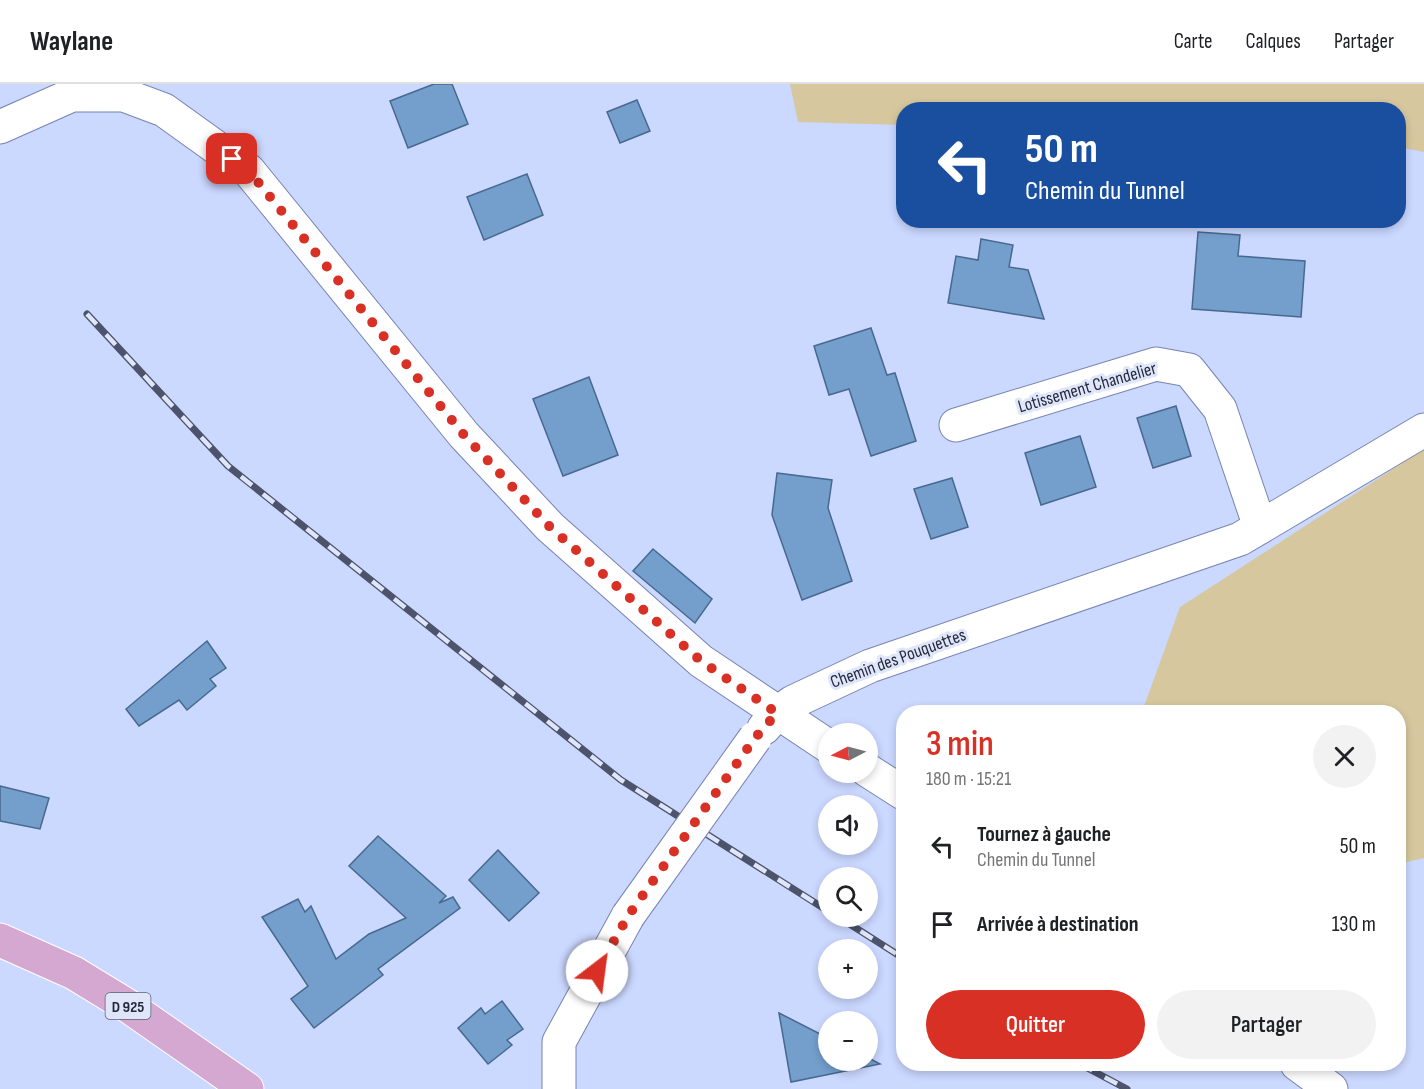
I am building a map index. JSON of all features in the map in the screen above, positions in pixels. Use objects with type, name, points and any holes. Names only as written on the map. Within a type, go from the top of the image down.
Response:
[{"type":"main road","name":"D 925","points":[[0,940],[74,973],[128,1006],[247,1089]]},
{"type":"street","points":[[0,127],[72,95],[124,95],[164,110],[249,171],[464,435],[550,527],[701,661],[818,740]]},
{"type":"street","name":"Lotissement Chandelier","points":[[956,425],[1155,364],[1189,370],[1220,409],[1260,527]]},
{"type":"street","name":"Chemin des Pouquettes","points":[[559,1089],[559,1042],[628,916],[755,738],[777,713],[819,688],[870,666],[1240,538],[1424,430]]},
{"type":"street","points":[[878,777],[896,789]]},
{"type":"street","points":[[1307,1071],[1331,1089]]},
{"type":"shaded area","points":[[790,84],[1424,84],[1424,152],[1406,149],[1406,102],[896,102],[896,125],[798,122]]},
{"type":"shaded area","points":[[1424,449],[1424,858],[1406,862],[1406,705],[1145,705],[1180,607]]},
{"type":"building","points":[[434,84],[452,84],[468,124],[408,148],[390,101]]},
{"type":"building","points":[[637,100],[650,131],[620,143],[607,112]]},
{"type":"building","points":[[527,174],[543,215],[484,240],[467,197]]},
{"type":"building","points":[[1198,232],[1240,235],[1238,256],[1305,261],[1301,317],[1192,309]]},
{"type":"building","points":[[981,239],[1013,245],[1009,267],[1028,270],[1044,319],[948,303],[956,256],[978,260]]},
{"type":"building","points":[[871,328],[887,375],[895,373],[916,441],[871,456],[849,389],[829,395],[814,346]]},
{"type":"building","points":[[589,377],[618,455],[563,476],[533,399]]},
{"type":"building","points":[[1176,406],[1191,456],[1153,468],[1137,418]]},
{"type":"building","points":[[1080,436],[1096,487],[1041,505],[1025,453]]},
{"type":"building","points":[[777,473],[832,480],[828,508],[852,581],[802,600],[772,515]]},
{"type":"building","points":[[952,478],[968,527],[931,539],[914,489]]},
{"type":"building","points":[[653,549],[712,599],[695,623],[633,571]]},
{"type":"building","points":[[207,641],[226,668],[210,679],[216,686],[187,710],[179,700],[139,726],[126,709]]},
{"type":"building","points":[[0,786],[49,798],[40,829],[0,821]]},
{"type":"building","points":[[378,836],[446,896],[439,903],[453,897],[460,908],[378,969],[383,975],[314,1028],[291,999],[308,986],[262,917],[298,899],[305,912],[311,906],[336,959],[369,934],[406,918],[349,866]]},
{"type":"building","points":[[498,850],[539,893],[509,921],[469,880]]},
{"type":"building","points":[[502,1001],[523,1029],[507,1040],[512,1045],[488,1064],[458,1028],[481,1008],[485,1014]]},
{"type":"building","points":[[779,1013],[818,1033],[818,1071],[845,1071],[791,1082]]},
{"type":"railway","points":[[87,314],[228,466],[621,780],[818,905]]},
{"type":"railway","points":[[854,927],[896,954]]},
{"type":"railway","points":[[1093,1071],[1127,1089]]},
{"type":"route","points":[[232,159],[249,171],[464,435],[550,527],[701,661],[726,681],[777,713],[755,738],[628,916],[597,971]]}]
